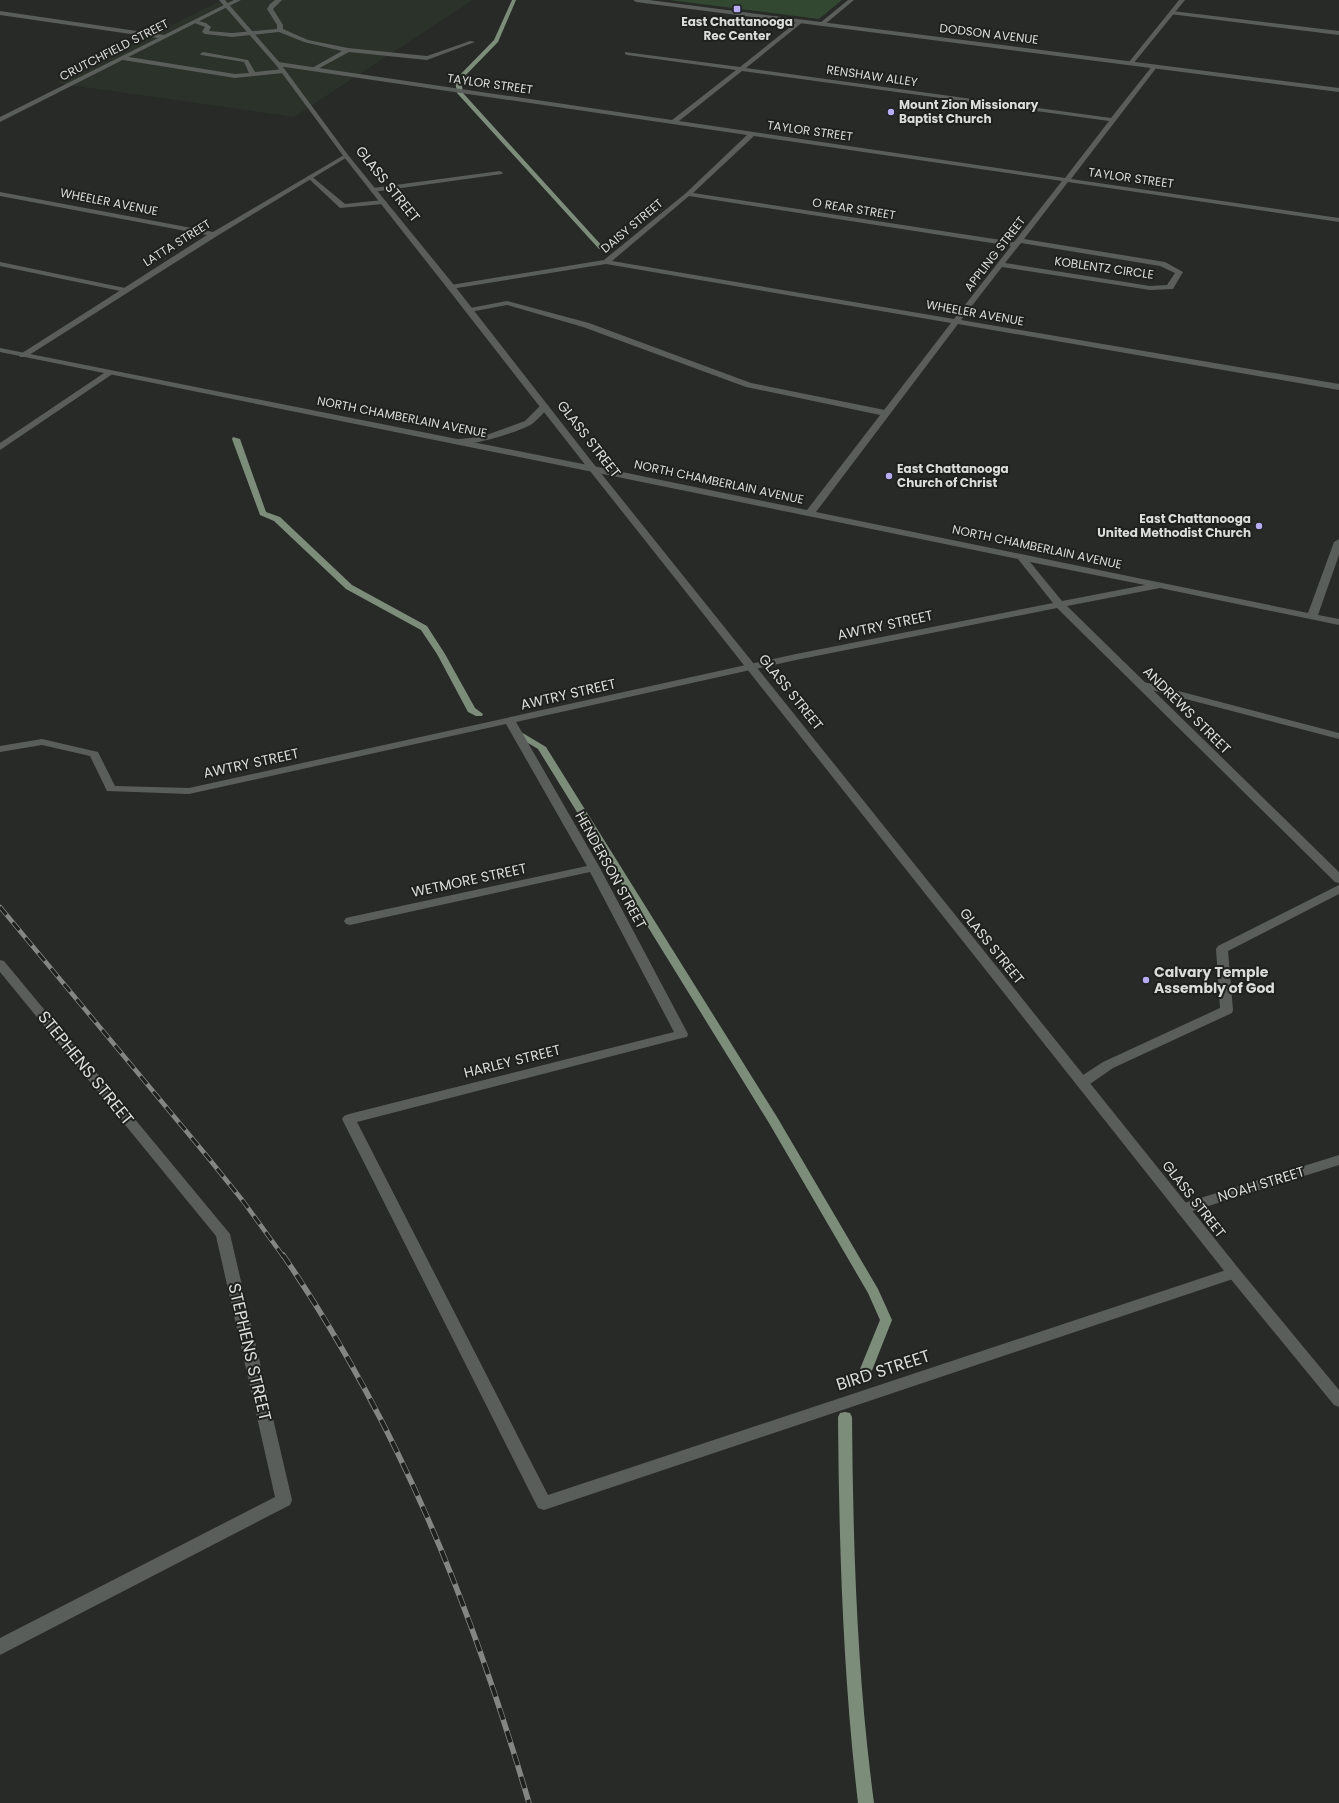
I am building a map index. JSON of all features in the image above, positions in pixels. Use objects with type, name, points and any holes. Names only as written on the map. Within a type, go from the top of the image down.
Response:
[{"type":"street","name":"CRUTCHFIELD STREET","points":[[0,120],[195,22],[224,3],[238,0]]},
{"type":"street","points":[[280,0],[272,5],[270,9],[280,25],[280,30]]},
{"type":"street","name":"DODSON AVENUE","points":[[636,0],[1339,90]]},
{"type":"street","points":[[822,24],[851,0]]},
{"type":"street","points":[[1131,63],[1182,0]]},
{"type":"street","name":"GLASS STREET","points":[[224,3],[278,64],[346,156],[452,287],[593,469],[1084,1082],[1234,1273],[1339,1401]]},
{"type":"street","points":[[0,13],[165,37]]},
{"type":"street","points":[[1172,13],[1339,33]]},
{"type":"street","points":[[674,122],[801,21]]},
{"type":"street","points":[[195,22],[204,24],[208,27],[205,32],[232,35],[280,30],[306,41],[348,50],[427,58],[472,42]]},
{"type":"street","points":[[314,69],[348,50]]},
{"type":"street","name":"RENSHAW ALLEY","points":[[627,53],[1113,120]]},
{"type":"street","points":[[203,54],[246,61],[253,75]]},
{"type":"street","points":[[123,58],[235,76],[283,71]]},
{"type":"street","name":"TAYLOR STREET","points":[[278,64],[1339,220]]},
{"type":"street","name":"APPLING STREET","points":[[810,513],[885,413],[1154,66]]},
{"type":"street","name":"DAISY STREET","points":[[452,287],[606,262],[688,194],[752,134]]},
{"type":"street","name":"LATTA STREET","points":[[23,355],[214,234],[346,156]]},
{"type":"street","points":[[373,190],[500,173]]},
{"type":"street","points":[[310,177],[343,206],[383,202]]},
{"type":"street","name":"WHEELER AVENUE","points":[[0,194],[214,234]]},
{"type":"street","name":"O REAR STREET","points":[[688,194],[1018,243]]},
{"type":"street","name":"KOBLENTZ CIRCLE","points":[[1001,265],[1150,288],[1170,287],[1179,272],[1162,264],[1018,243]]},
{"type":"street","name":"WHEELER AVENUE","points":[[606,262],[1339,387]]},
{"type":"street","points":[[0,264],[125,290]]},
{"type":"street","points":[[470,310],[507,303],[586,325],[749,385],[885,413]]},
{"type":"street","name":"NORTH CHAMBERLAIN AVENUE","points":[[0,350],[810,513],[1339,622]]},
{"type":"street","points":[[0,447],[110,373]]},
{"type":"street","points":[[459,442],[482,439],[528,423],[545,406]]},
{"type":"street","points":[[1312,616],[1339,542]]},
{"type":"street","name":"ANDREWS STREET","points":[[1021,556],[1059,604],[1339,879]]},
{"type":"street","name":"AWTRY STREET","points":[[0,749],[42,742],[94,754],[111,789],[189,791],[752,667],[1059,604],[1162,586]]},
{"type":"street","points":[[1140,684],[1339,736]]},
{"type":"street","name":"HENDERSON STREET","points":[[510,721],[594,868],[682,1034]]},
{"type":"street","name":"WETMORE STREET","points":[[350,921],[594,868]]},
{"type":"street","points":[[1084,1082],[1108,1065],[1227,1010],[1222,949],[1339,889]]},
{"type":"street","name":"STEPHENS STREET","points":[[0,964],[222,1234],[284,1500],[0,1647]]},
{"type":"street","name":"HARLEY STREET","points":[[544,1503],[349,1119],[682,1034]]},
{"type":"street","name":"NOAH STREET","points":[[1183,1209],[1339,1160]]},
{"type":"street","name":"BIRD STREET","points":[[544,1503],[1234,1273]]},
{"type":"shaded area","points":[[222,0],[473,0],[294,117],[56,83]]},
{"type":"green space","points":[[669,0],[842,0],[819,19]]},
{"type":"waterway","points":[[514,0],[496,41],[458,80],[460,93],[601,248]]},
{"type":"waterway","points":[[236,439],[263,513],[277,519],[349,587],[424,628],[441,654],[471,710],[479,714]]},
{"type":"waterway","points":[[521,735],[541,747],[773,1120],[874,1292],[886,1320],[866,1369]]},
{"type":"waterway","points":[[845,1417],[849,1610],[855,1707],[866,1803]]},
{"type":"railway","points":[[0,907],[206,1155],[243,1201],[283,1256]]},
{"type":"railway","points":[[283,1255],[325,1320],[363,1385],[397,1452],[428,1519],[457,1588],[483,1658],[529,1803]]},
{"type":"place","name":"East Chattanooga Rec Center","points":[[737,9]]},
{"type":"place","name":"Mount Zion Missionary Baptist Church","points":[[891,112]]},
{"type":"place","name":"East Chattanooga Church of Christ","points":[[889,476]]},
{"type":"place","name":"East Chattanooga United Methodist Church","points":[[1259,526]]},
{"type":"place","name":"Calvary Temple Assembly of God","points":[[1146,980]]}]
